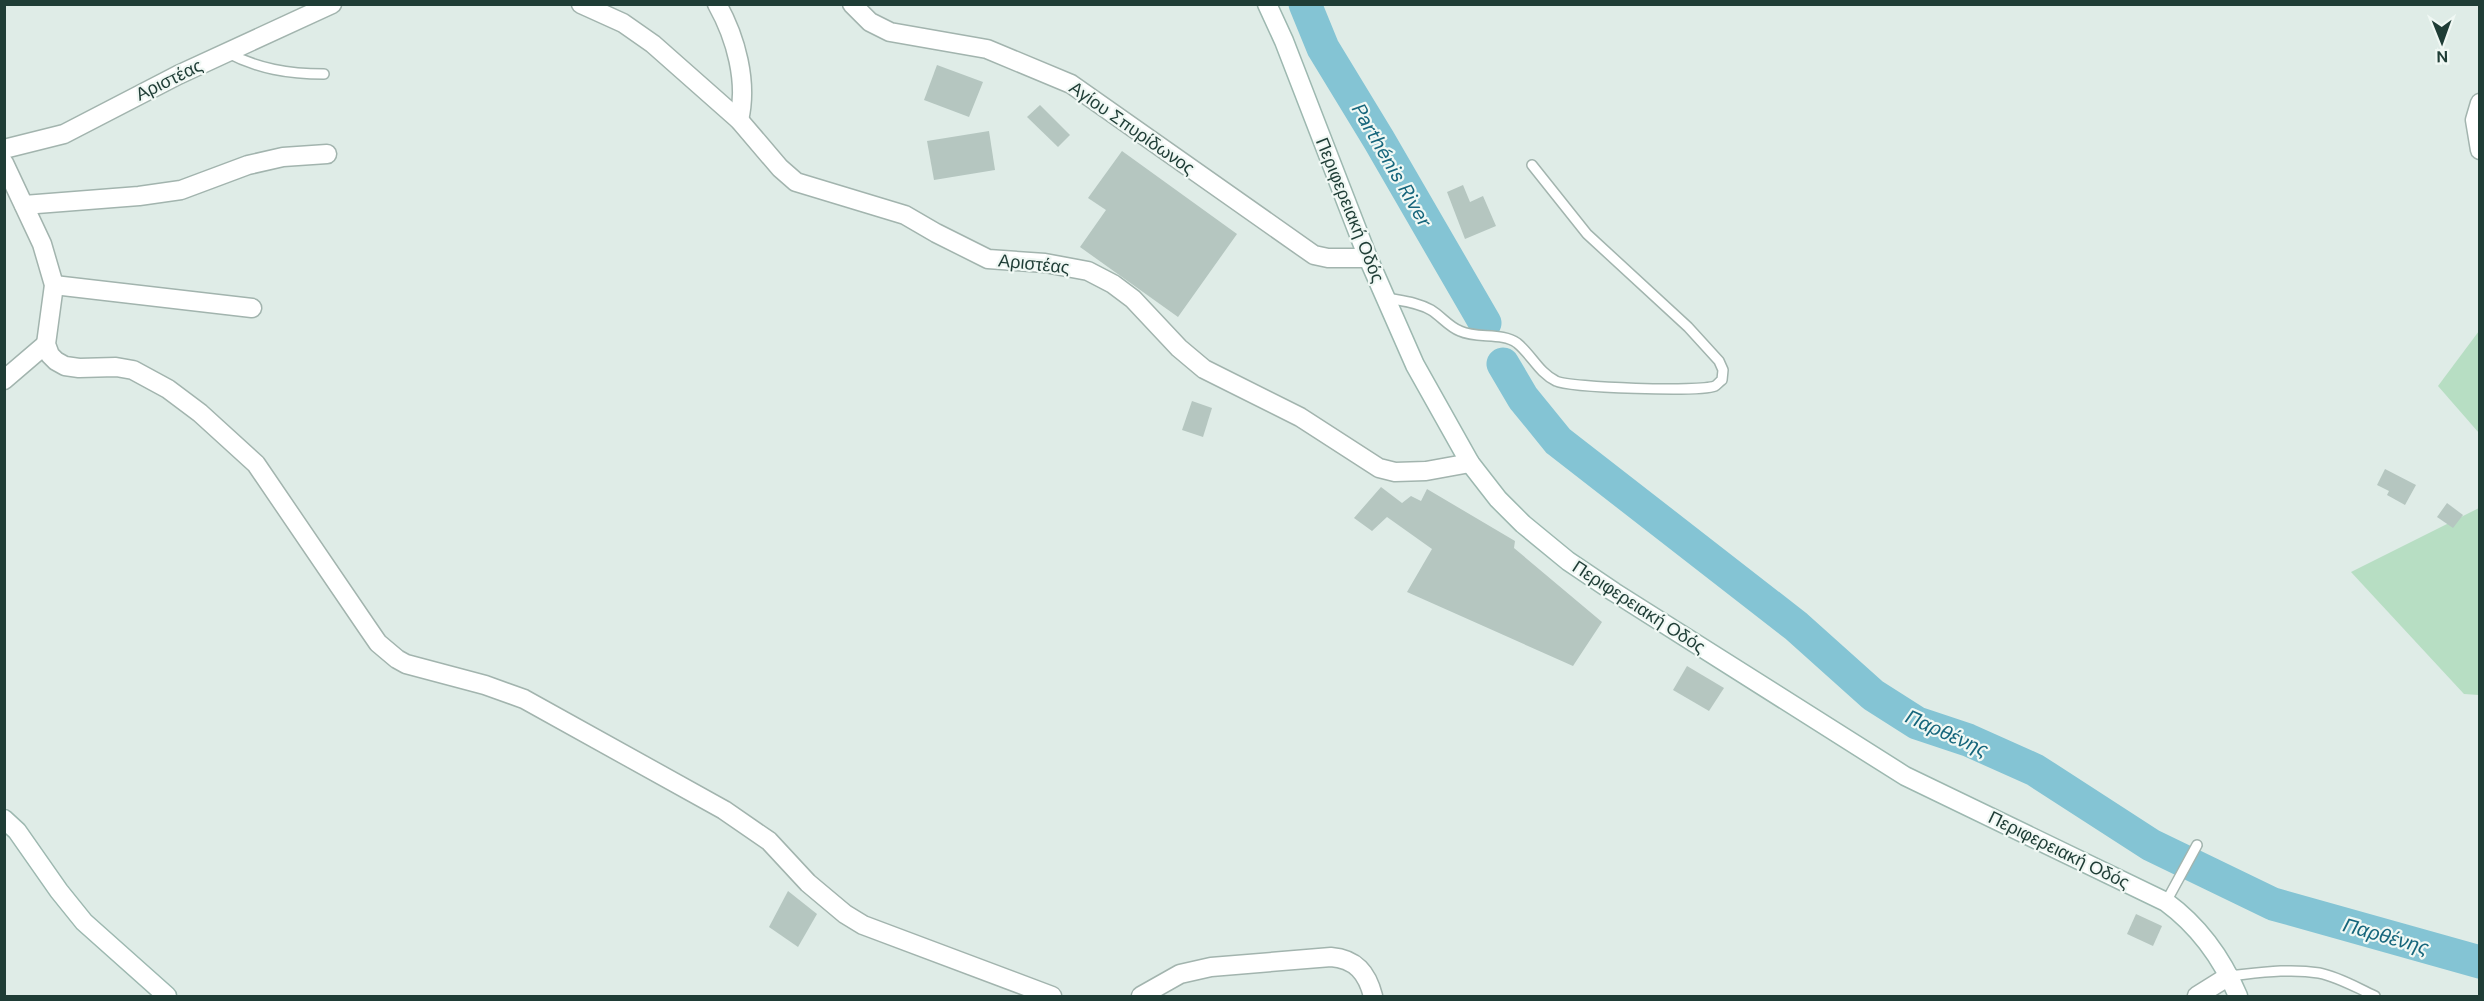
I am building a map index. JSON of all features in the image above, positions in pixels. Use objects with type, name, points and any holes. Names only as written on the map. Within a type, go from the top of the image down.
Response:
[{"type":"street","name":"Αριστέας","points":[[4,149],[64,134],[226,52],[332,4]]},
{"type":"street","name":"Αριστέας","points":[[581,4],[636,31],[740,120],[788,177],[806,186],[896,211],[988,259],[1068,266],[1088,272],[1113,284],[1133,299],[1179,348],[1204,369],[1300,417],[1379,468],[1395,472],[1426,471],[1470,463]]},
{"type":"street","points":[[717,4],[727,25],[743,89],[740,120]]},
{"type":"street","name":"Αγίου Σπυρίδωνος","points":[[852,4],[870,22],[890,32],[987,49],[1071,84],[1314,255],[1328,258],[1368,258]]},
{"type":"street","name":"Περιφερειακή Οδός","points":[[1267,4],[1284,41],[1368,258],[1415,365],[1470,463],[1511,513],[1568,561],[1905,776],[2166,902],[2196,926],[2229,976],[2238,996]]},
{"type":"street","points":[[2480,103],[2475,120],[2480,150]]},
{"type":"street","points":[[24,205],[139,196],[181,190],[248,165],[283,158],[327,154]]},
{"type":"street","points":[[4,163],[42,244],[54,285],[46,344],[50,355],[65,366],[116,367],[133,370],[151,378],[200,413],[256,464],[378,643],[397,659],[406,664],[524,699],[724,810],[769,841],[808,883],[845,914],[863,925],[1052,996]]},
{"type":"street","points":[[54,285],[252,308]]},
{"type":"street","points":[[4,380],[46,344]]},
{"type":"street","points":[[4,819],[17,831],[84,922],[167,996]]},
{"type":"street","points":[[1141,996],[1180,974],[1211,967],[1331,957],[1348,960],[1359,967],[1366,976],[1373,996]]},
{"type":"street","points":[[2197,996],[2229,976]]},
{"type":"lane","points":[[226,52],[246,63],[269,69],[324,74]]},
{"type":"lane","points":[[1387,298],[1414,303],[1431,310],[1458,331],[1474,336],[1509,339],[1518,344],[1547,376],[1558,382],[1589,387],[1686,388],[1714,386],[1722,380],[1723,370],[1719,361],[1688,327],[1587,234],[1532,165]]},
{"type":"lane","points":[[2166,902],[2197,845]]},
{"type":"lane","points":[[2229,976],[2286,971],[2318,973],[2343,981],[2375,996]]},
{"type":"green space","points":[[2479,331],[2479,433],[2438,386]]},
{"type":"green space","points":[[2479,508],[2479,695],[2464,694],[2351,572]]},
{"type":"building","points":[[937,65],[983,82],[969,117],[924,100]]},
{"type":"building","points":[[1040,105],[1070,135],[1058,147],[1027,117]]},
{"type":"building","points":[[989,131],[995,170],[934,180],[927,141]]},
{"type":"building","points":[[1122,151],[1237,234],[1178,317],[1080,247],[1106,210],[1088,198]]},
{"type":"building","points":[[1463,185],[1470,202],[1483,196],[1496,226],[1465,239],[1447,192]]},
{"type":"building","points":[[1192,401],[1212,408],[1203,437],[1182,430]]},
{"type":"building","points":[[2385,469],[2416,485],[2405,505],[2387,495],[2389,491],[2377,485]]},
{"type":"building","points":[[1381,487],[1402,503],[1411,496],[1421,501],[1427,489],[1515,541],[1514,548],[1602,622],[1573,666],[1407,592],[1432,549],[1387,517],[1372,531],[1354,518]]},
{"type":"building","points":[[2447,503],[2463,515],[2453,528],[2437,517]]},
{"type":"building","points":[[1687,666],[1724,688],[1709,711],[1673,690]]},
{"type":"building","points":[[788,891],[817,914],[798,947],[769,927]]},
{"type":"building","points":[[2136,914],[2162,926],[2153,946],[2127,934]]},
{"type":"waterway","name":"Parthénis River","points":[[1305,4],[1323,48],[1485,323]]},
{"type":"waterway","name":"Παρθένης","points":[[1503,364],[1523,398],[1558,441],[1796,626],[1873,695],[1917,723],[1968,740],[2035,770],[2151,845],[2273,904],[2480,962]]}]
